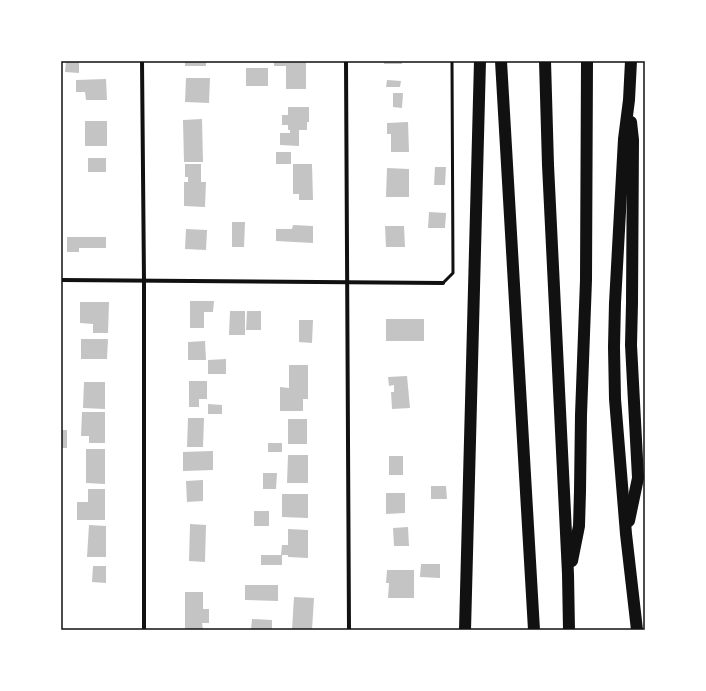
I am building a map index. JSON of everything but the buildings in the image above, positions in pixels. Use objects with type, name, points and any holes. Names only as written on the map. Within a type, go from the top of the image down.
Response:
[{"type":"highway","points":[[465,630],[480,61]]},
{"type":"highway","points":[[501,61],[534,630]]},
{"type":"highway","points":[[545,61],[548,165],[568,574],[569,630]]},
{"type":"highway","points":[[568,574],[579,526],[586,280],[587,61]]},
{"type":"highway","points":[[586,148],[594,61]]},
{"type":"highway","points":[[630,61],[629,100],[624,139],[615,303],[614,399],[626,534],[637,630]]},
{"type":"highway","points":[[626,534],[638,478],[631,345],[633,140],[629,100]]},
{"type":"street","points":[[142,61],[144,281],[144,630]]},
{"type":"street","points":[[346,61],[349,630]]},
{"type":"street","points":[[61,280],[443,283]]},
{"type":"lane","points":[[443,283],[453,273],[452,61]]}]
